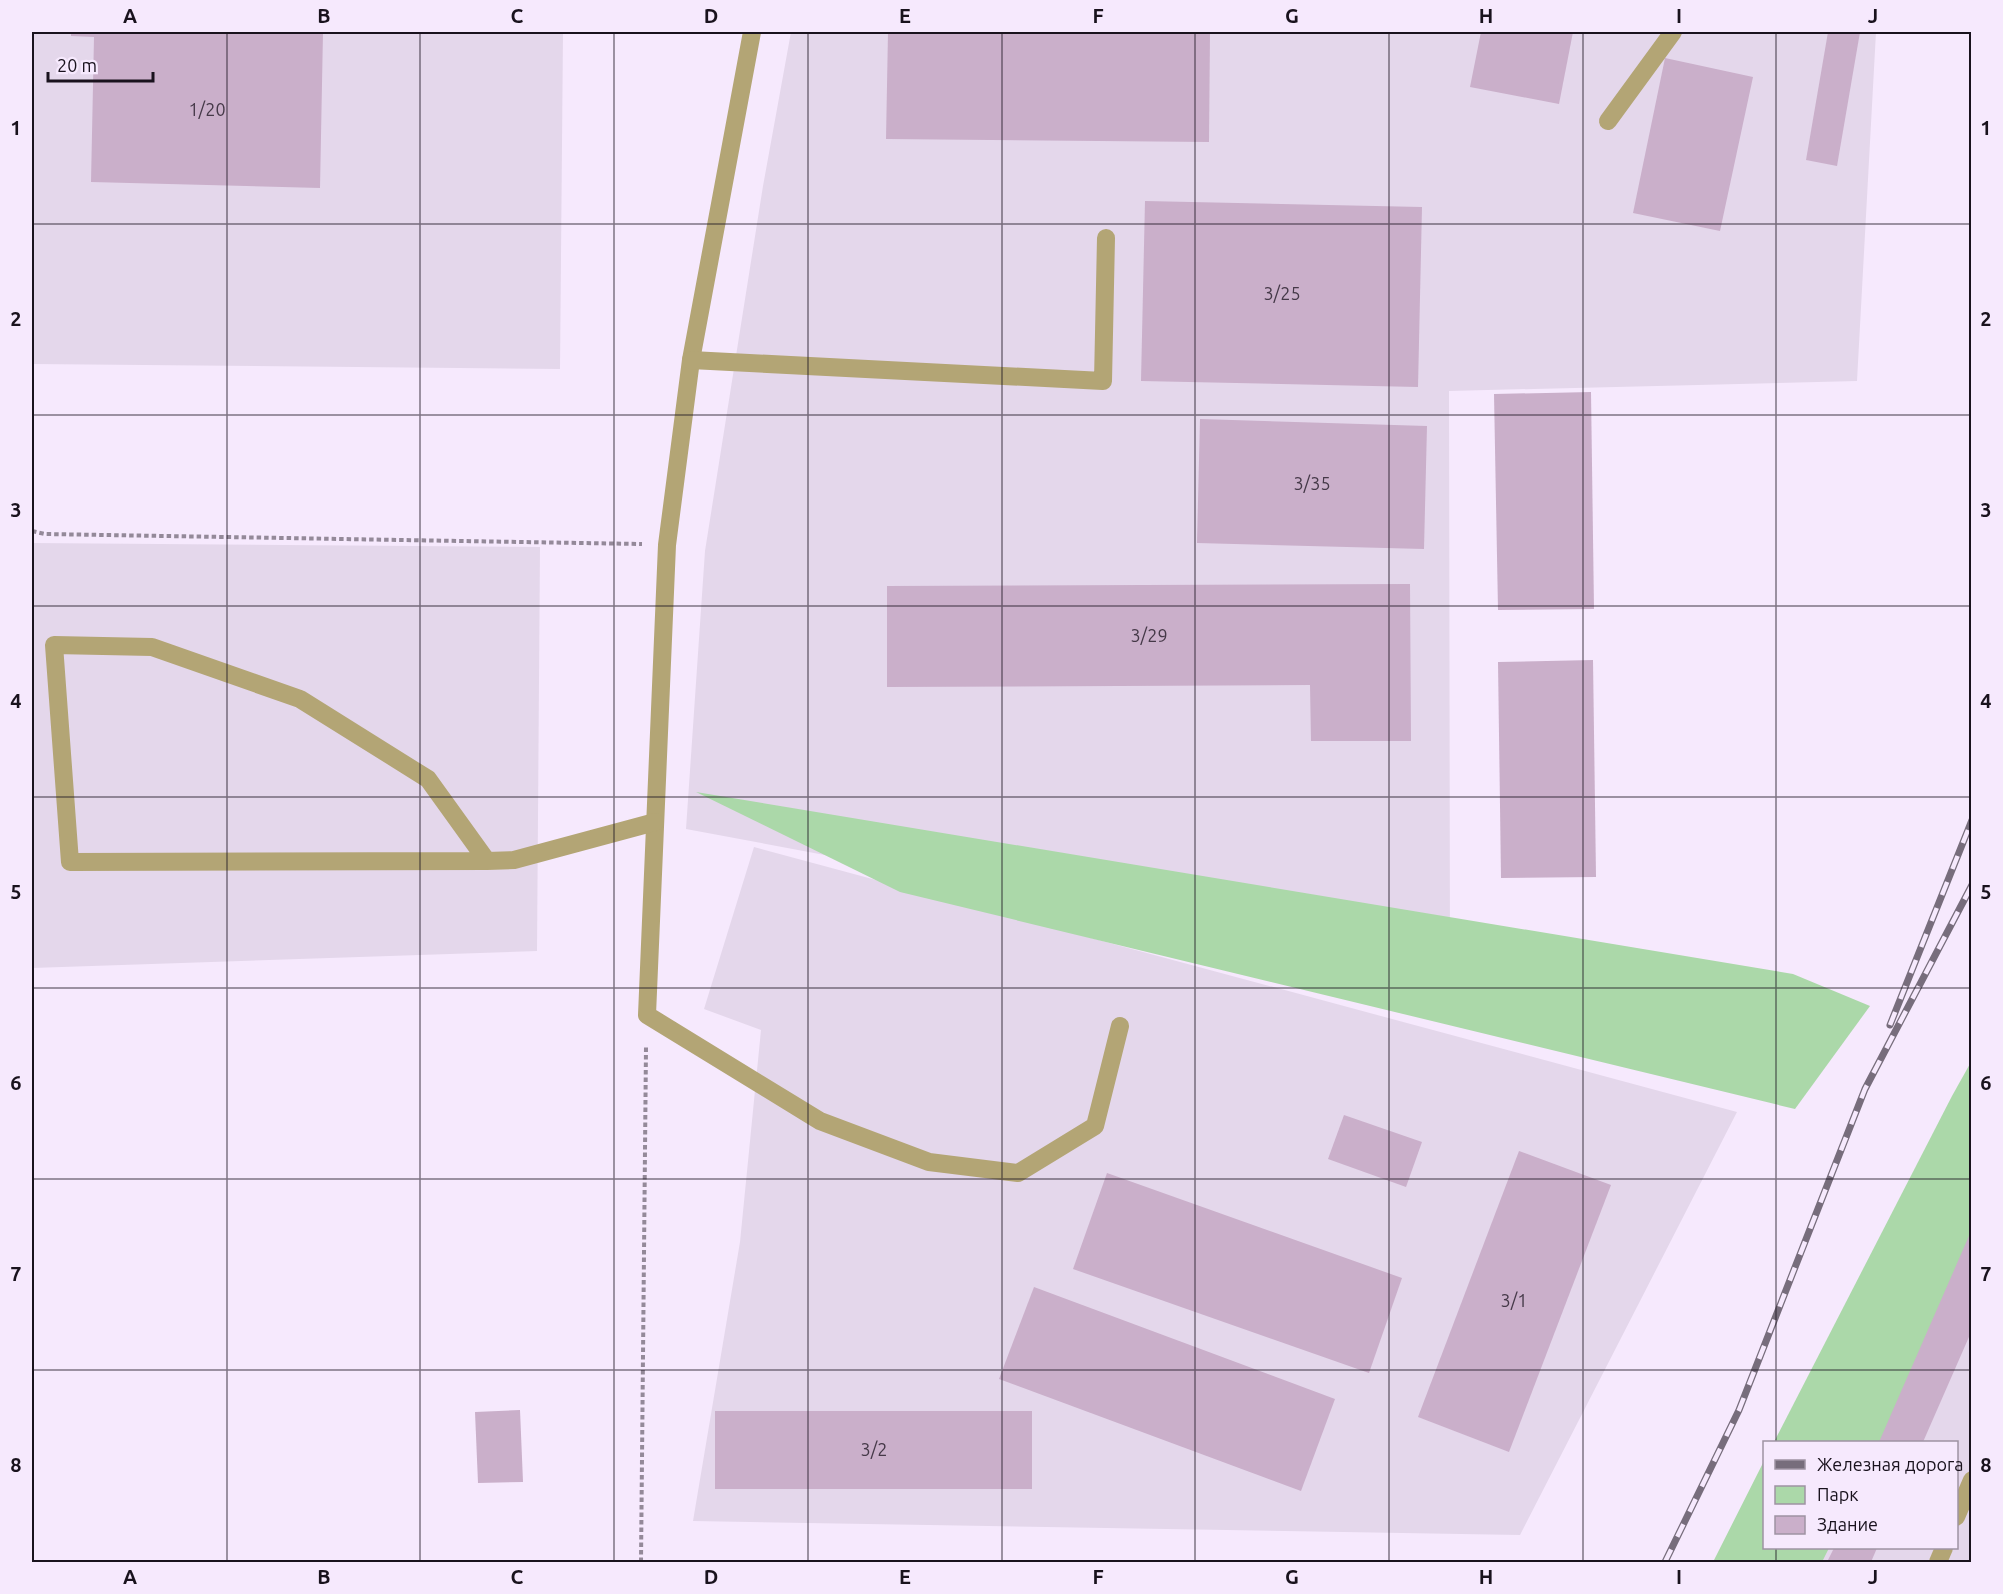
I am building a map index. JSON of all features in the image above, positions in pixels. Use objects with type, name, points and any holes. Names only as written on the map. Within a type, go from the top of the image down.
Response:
[{"type":"lane","points":[[752,32],[691,360],[667,545],[647,1015],[820,1120],[929,1162],[1018,1173],[1095,1126],[1120,1026]]},
{"type":"lane","points":[[1608,121],[1673,32]]},
{"type":"lane","points":[[691,360],[1103,381],[1106,238]]},
{"type":"lane","points":[[487,861],[428,779],[300,699],[152,646],[54,645],[70,862],[487,861],[514,860],[655,822]]},
{"type":"lane","points":[[1958,1512],[1971,1480]]},
{"type":"lane","points":[[1938,1563],[1944,1549]]},
{"type":"path","points":[[32,531],[45,534],[667,545]]},
{"type":"path","points":[[641,1563],[647,1015]]},
{"type":"shaded area","points":[[32,32],[563,32],[560,369],[32,364]]},
{"type":"shaded area","points":[[791,32],[1876,32],[1857,381],[1449,391],[1450,972],[686,829],[705,551],[763,186]]},
{"type":"shaded area","points":[[32,543],[540,547],[537,951],[32,968]]},
{"type":"shaded area","points":[[754,847],[1737,1112],[1520,1535],[693,1521],[740,1242],[761,1030],[704,1009]]},
{"type":"shaded area","points":[[1971,1266],[1971,1562],[1811,1562],[1818,1549],[1958,1549],[1958,1441],[1877,1441]]},
{"type":"green space","points":[[696,792],[1793,974],[1870,1006],[1795,1109],[900,892]]},
{"type":"green space","points":[[1971,1062],[1971,1269],[1884,1441],[1775,1441]]},
{"type":"green space","points":[[1763,1463],[1763,1549],[1828,1549],[1822,1562],[1713,1562]]},
{"type":"building","points":[[71,32],[323,32],[320,188],[91,182],[94,37],[71,36]]},
{"type":"building","points":[[888,32],[1210,32],[1209,142],[886,139]]},
{"type":"building","points":[[1481,32],[1573,32],[1559,104],[1470,87]]},
{"type":"building","points":[[1828,32],[1860,32],[1837,166],[1806,160]]},
{"type":"building","points":[[1665,58],[1753,77],[1720,231],[1633,213]]},
{"type":"building","points":[[1145,201],[1422,207],[1418,387],[1141,381]]},
{"type":"building","points":[[1591,392],[1594,609],[1498,610],[1494,394]]},
{"type":"building","points":[[1200,419],[1427,426],[1424,549],[1197,543]]},
{"type":"building","points":[[1410,584],[1411,741],[1311,741],[1310,685],[887,687],[887,586]]},
{"type":"building","points":[[1593,660],[1596,877],[1501,878],[1498,662]]},
{"type":"building","points":[[1344,1115],[1422,1142],[1406,1187],[1328,1159]]},
{"type":"building","points":[[1519,1151],[1611,1185],[1509,1452],[1418,1417]]},
{"type":"building","points":[[1107,1173],[1402,1278],[1369,1373],[1073,1269]]},
{"type":"building","points":[[1972,1229],[1972,1330],[1923,1441],[1879,1441]]},
{"type":"building","points":[[1034,1287],[1335,1399],[1301,1491],[999,1379]]},
{"type":"building","points":[[520,1410],[523,1482],[478,1483],[475,1412]]},
{"type":"building","points":[[715,1411],[1032,1411],[1032,1489],[715,1489]]},
{"type":"building","points":[[1834,1549],[1877,1549],[1871,1562],[1827,1562]]},
{"type":"railway","points":[[1890,1025],[1972,820]]},
{"type":"railway","points":[[1665,1562],[1739,1410],[1865,1089],[1972,885]]}]
